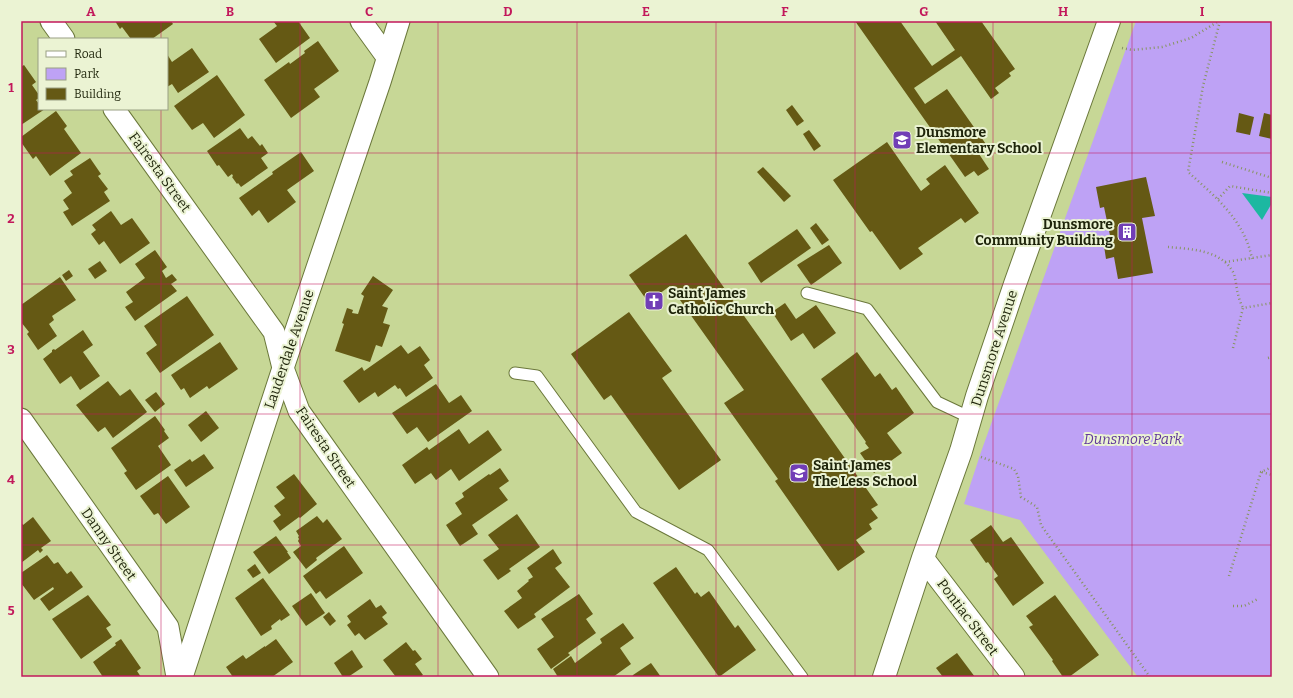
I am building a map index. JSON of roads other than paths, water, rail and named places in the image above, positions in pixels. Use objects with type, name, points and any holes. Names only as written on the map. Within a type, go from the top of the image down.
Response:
[{"type":"street","points":[[51,21],[63,38]]},
{"type":"street","points":[[361,21],[387,57]]},
{"type":"street","name":"Lauderdale Avenue","points":[[182,677],[282,368],[399,21]]},
{"type":"street","name":"Dunsmore Avenue","points":[[884,677],[923,558],[961,451],[1015,284],[1102,42],[1108,21]]},
{"type":"street","name":"Fairesta Street","points":[[115,110],[274,332],[282,368],[299,411],[488,677]]},
{"type":"street","name":"Danny Street","points":[[21,419],[168,627],[177,677]]},
{"type":"street","name":"Pontiac Street","points":[[923,558],[1014,677]]},
{"type":"lane","points":[[807,293],[867,309],[937,402],[971,418]]},
{"type":"lane","points":[[515,373],[537,376],[636,512],[708,550],[802,677]]},
{"type":"water","points":[[1242,193],[1272,197],[1272,203],[1262,220]]},
{"type":"place","name":"Dunsmore Elementary School","points":[[902,140]]},
{"type":"place","name":"Dunsmore Community Building","points":[[1127,232]]},
{"type":"place","name":"Saint James Catholic Church","points":[[654,301]]},
{"type":"place","name":"Saint James The Less School","points":[[799,473]]},
{"type":"park label","name":"Dunsmore Park","points":[[1133,439]]}]
